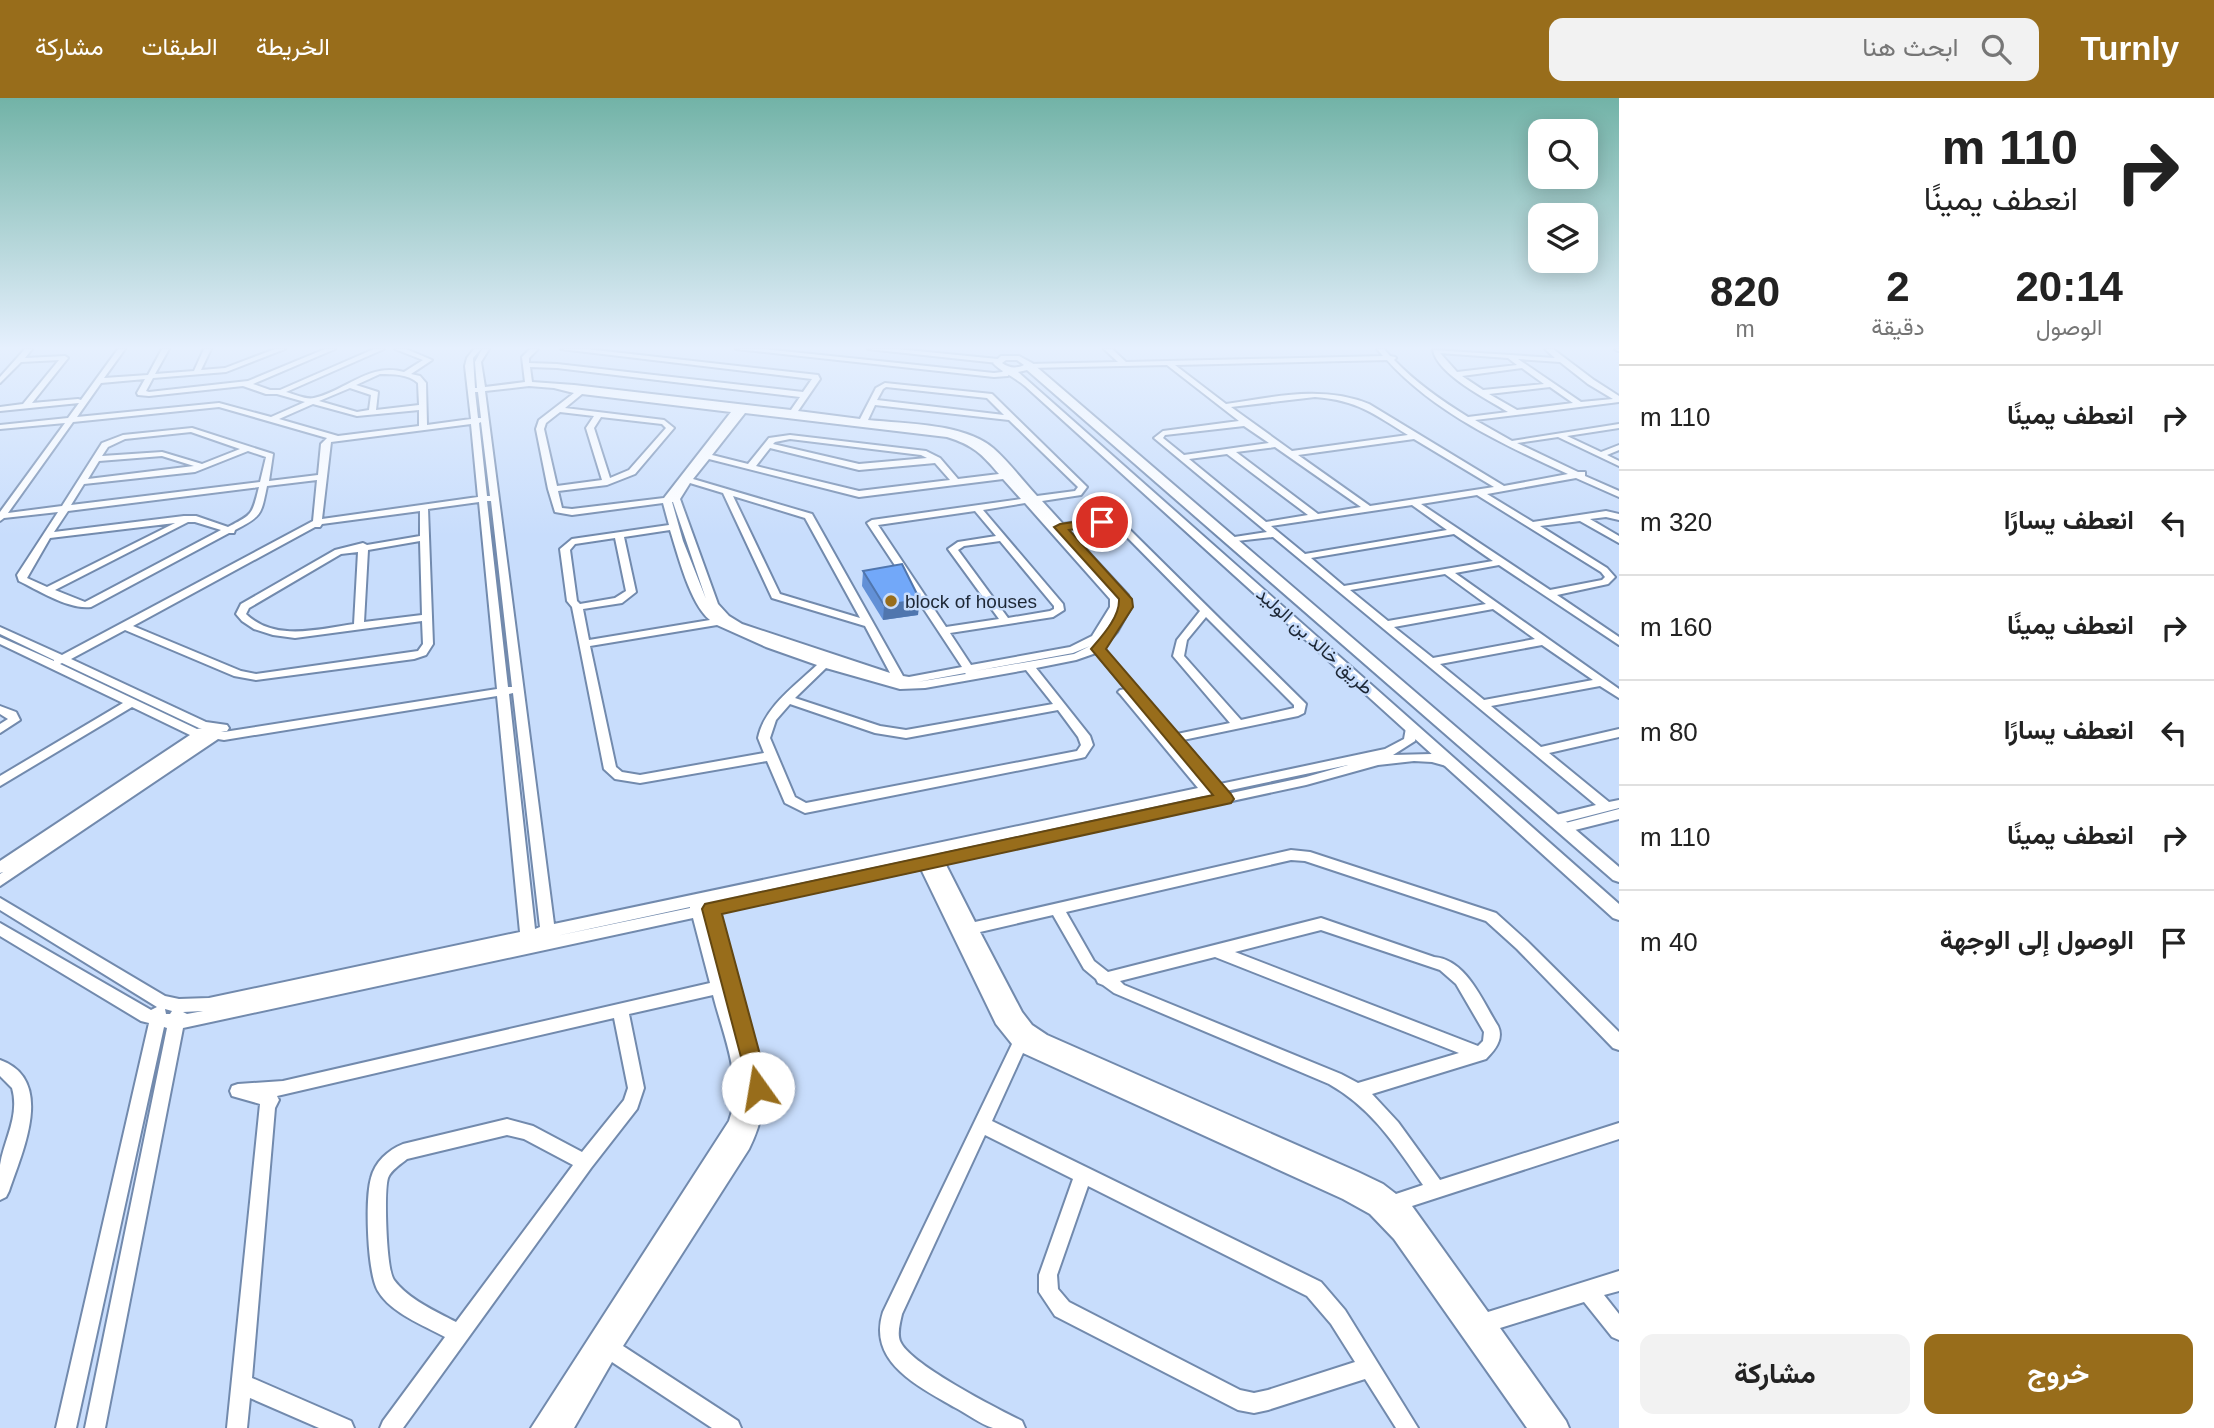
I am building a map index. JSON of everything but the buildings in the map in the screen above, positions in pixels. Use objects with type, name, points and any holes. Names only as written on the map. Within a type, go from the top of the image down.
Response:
[{"type":"street","points":[[67,421],[72,411]]},
{"type":"street","points":[[1,514],[75,411]]},
{"type":"street","points":[[0,428],[180,411]]},
{"type":"street","points":[[229,411],[270,420],[334,440],[480,422]]},
{"type":"street","points":[[270,420],[290,411]]},
{"type":"street","points":[[343,411],[388,411]]},
{"type":"street","points":[[422,411],[423,427]]},
{"type":"street","points":[[479,411],[489,500],[505,586],[548,939]]},
{"type":"street","points":[[554,411],[542,422],[540,429],[556,508],[566,512],[671,500],[740,411]]},
{"type":"street","points":[[552,489],[607,482],[632,472],[670,426],[664,422],[574,411]]},
{"type":"street","points":[[717,622],[703,606],[675,527],[670,493],[739,411]]},
{"type":"street","points":[[671,500],[718,612],[738,626],[825,663],[900,686],[925,685],[1092,647],[1115,607],[1115,599],[990,450],[974,439],[950,432],[759,411]]},
{"type":"street","points":[[768,411],[948,435],[968,441],[982,450],[1032,500]]},
{"type":"street","points":[[862,423],[868,411]]},
{"type":"street","points":[[952,411],[1012,418]]},
{"type":"street","points":[[971,673],[872,523],[1078,493],[1083,487],[1005,411]]},
{"type":"street","name":"طريق خالد بن الوليد","points":[[1058,411],[1619,914]]},
{"type":"street","name":"طريق خالد بن الوليد","points":[[1082,411],[1619,876]]},
{"type":"street","points":[[1231,411],[1369,509]]},
{"type":"street","points":[[1375,411],[1502,488]]},
{"type":"street","points":[[1459,411],[1619,492]]},
{"type":"street","points":[[1470,418],[1531,411]]},
{"type":"street","points":[[599,414],[590,428],[607,482]]},
{"type":"street","points":[[1470,418],[1579,474]]},
{"type":"street","points":[[322,522],[322,477],[326,444],[334,440],[423,427],[480,422]]},
{"type":"street","points":[[1247,423],[1160,434],[1160,440],[1539,751],[1615,808]]},
{"type":"street","points":[[1516,441],[1618,427]]},
{"type":"street","points":[[183,430],[199,431],[250,448],[270,456],[265,484],[257,513],[231,531],[87,605],[26,583],[22,575],[96,459],[106,445],[115,439],[183,430]]},
{"type":"street","points":[[1559,435],[1619,464]]},
{"type":"street","points":[[1290,454],[1416,436]]},
{"type":"street","points":[[750,467],[767,445],[777,438],[790,438],[923,453],[937,460],[956,482]]},
{"type":"street","points":[[322,522],[334,440]]},
{"type":"street","points":[[1182,458],[1276,444]]},
{"type":"street","points":[[767,445],[859,467],[937,460]]},
{"type":"street","points":[[1601,455],[1619,447]]},
{"type":"street","points":[[82,482],[204,467],[250,448]]},
{"type":"street","points":[[1229,451],[1317,517]]},
{"type":"street","points":[[96,459],[162,454],[204,467]]},
{"type":"street","points":[[707,456],[859,494],[1005,475]]},
{"type":"street","points":[[1263,525],[1579,474]]},
{"type":"street","points":[[1,514],[322,477]]},
{"type":"street","points":[[688,480],[809,516],[899,679]]},
{"type":"street","points":[[726,491],[776,596],[868,624]]},
{"type":"street","points":[[1478,492],[1604,570],[1610,577],[1605,582],[1547,594]]},
{"type":"street","points":[[60,664],[322,522],[489,500]]},
{"type":"street","points":[[489,500],[492,589],[528,943]]},
{"type":"street","points":[[1413,502],[1619,642]]},
{"type":"street","points":[[943,631],[1053,614],[1059,608],[977,508]]},
{"type":"street","points":[[128,627],[238,674],[267,677],[414,656],[426,649],[424,538],[420,509]]},
{"type":"street","points":[[1531,525],[1606,514],[1619,517]]},
{"type":"street","points":[[1580,517],[1619,540]]},
{"type":"street","points":[[47,537],[190,518],[231,531]]},
{"type":"street","points":[[46,591],[190,518]]},
{"type":"street","points":[[584,643],[717,622],[899,679],[924,679],[1030,666],[1106,642],[1126,607],[1125,599],[1060,527],[1048,519]]},
{"type":"street","points":[[1060,527],[1106,521],[1118,524],[1300,704],[1300,710],[1294,713],[1174,738]]},
{"type":"street","points":[[675,527],[576,541],[566,547],[572,601],[577,607],[610,769],[619,776],[640,779],[771,756]]},
{"type":"street","points":[[1302,557],[1455,531]]},
{"type":"street","points":[[1231,540],[1274,534]]},
{"type":"street","points":[[577,607],[618,601],[631,592],[619,535]]},
{"type":"street","points":[[424,538],[338,552],[253,601],[241,611],[241,617],[284,634],[308,635],[427,617]]},
{"type":"street","points":[[1002,538],[961,544],[953,549],[1004,621]]},
{"type":"street","points":[[359,627],[363,546]]},
{"type":"street","points":[[1341,589],[1501,562]]},
{"type":"street","points":[[1446,571],[1619,694]]},
{"type":"street","points":[[492,589],[505,586]]},
{"type":"street","points":[[1274,604],[1299,600]]},
{"type":"street","points":[[1385,625],[1495,606]]},
{"type":"street","points":[[1206,610],[1182,640],[1178,656],[1238,724]]},
{"type":"street","points":[[1601,630],[1619,626]]},
{"type":"street","points":[[1,639],[208,733]]},
{"type":"street","points":[[1431,662],[1544,641]]},
{"type":"street","points":[[1092,647],[1174,738],[1216,795]]},
{"type":"street","points":[[1092,647],[1216,795]]},
{"type":"street","points":[[825,663],[771,718],[764,731],[771,756],[790,800],[799,807],[812,809],[1076,757],[1085,750],[1086,740],[1030,666]]},
{"type":"street","points":[[60,664],[131,703],[208,733]]},
{"type":"street","points":[[1482,704],[1603,682]]},
{"type":"street","points":[[0,868],[208,733],[226,728],[517,685]]},
{"type":"street","points":[[0,881],[208,733],[502,687]]},
{"type":"street","points":[[789,700],[879,730],[906,734],[1061,706]]},
{"type":"street","points":[[0,782],[131,703]]},
{"type":"street","points":[[0,709],[12,715],[14,720],[0,729]]},
{"type":"street","points":[[1216,795],[1394,750],[1409,741],[1412,728]]},
{"type":"street","points":[[1539,751],[1619,733]]},
{"type":"street","points":[[0,929],[138,1012],[236,1012],[528,943],[1400,757],[1419,755],[1451,763]]},
{"type":"street","points":[[1558,824],[1615,808]]},
{"type":"street","points":[[972,928],[1290,855],[1320,859],[1481,913],[1500,923],[1619,1043]]},
{"type":"street","points":[[929,857],[972,928],[1024,1037],[893,1312],[889,1332],[895,1353],[902,1361],[1015,1428]]},
{"type":"street","points":[[929,857],[1002,1019],[1024,1037],[1376,1208],[1401,1232],[1540,1428]]},
{"type":"street","points":[[524,895],[543,892]]},
{"type":"street","points":[[0,903],[168,1013]]},
{"type":"street","points":[[541,1428],[603,1345],[726,1156],[741,1113],[744,1088],[725,986],[703,905]]},
{"type":"street","points":[[1057,909],[1089,965],[1103,979],[1358,1091],[1375,1107],[1437,1189]]},
{"type":"street","points":[[1103,979],[1321,924],[1434,963],[1444,964],[1461,980],[1492,1031],[1490,1044],[1480,1054],[1358,1091]]},
{"type":"street","points":[[1216,951],[1480,1054]]},
{"type":"street","points":[[82,978],[98,965]]},
{"type":"street","points":[[237,1428],[266,1118],[271,1100],[237,1091],[283,1088],[725,986]]},
{"type":"street","points":[[390,1428],[457,1333],[634,1097],[635,1079],[620,1009]]},
{"type":"street","points":[[66,1428],[168,1013]]},
{"type":"street","points":[[95,1428],[168,1013]]},
{"type":"street","points":[[1024,1037],[1041,1040],[1352,1178],[1396,1203],[1416,1225],[1559,1428]]},
{"type":"street","points":[[0,1067],[19,1083],[24,1100],[21,1120],[0,1191]]},
{"type":"street","points":[[982,1125],[1314,1289],[1328,1302],[1408,1428]]},
{"type":"street","points":[[457,1333],[401,1300],[385,1284],[379,1263],[379,1181],[382,1172],[391,1160],[403,1152],[507,1127],[527,1132],[584,1162]]},
{"type":"street","points":[[1376,1208],[1619,1132]]},
{"type":"street","points":[[1083,1174],[1048,1275],[1049,1292],[1062,1309],[1238,1400],[1254,1403],[1268,1400],[1370,1367]]},
{"type":"street","points":[[1486,1323],[1619,1280]]},
{"type":"street","points":[[1587,1290],[1619,1331]]},
{"type":"street","points":[[562,1428],[603,1345]]},
{"type":"street","points":[[603,1345],[731,1428]]},
{"type":"street","points":[[241,1384],[344,1428]]},
{"type":"place","name":"block of houses","points":[[891,601]]},
{"type":"route","points":[[758,1088],[711,909],[1225,799],[1098,649],[1106,642],[1126,607],[1125,599],[1060,527],[1102,522]]}]
